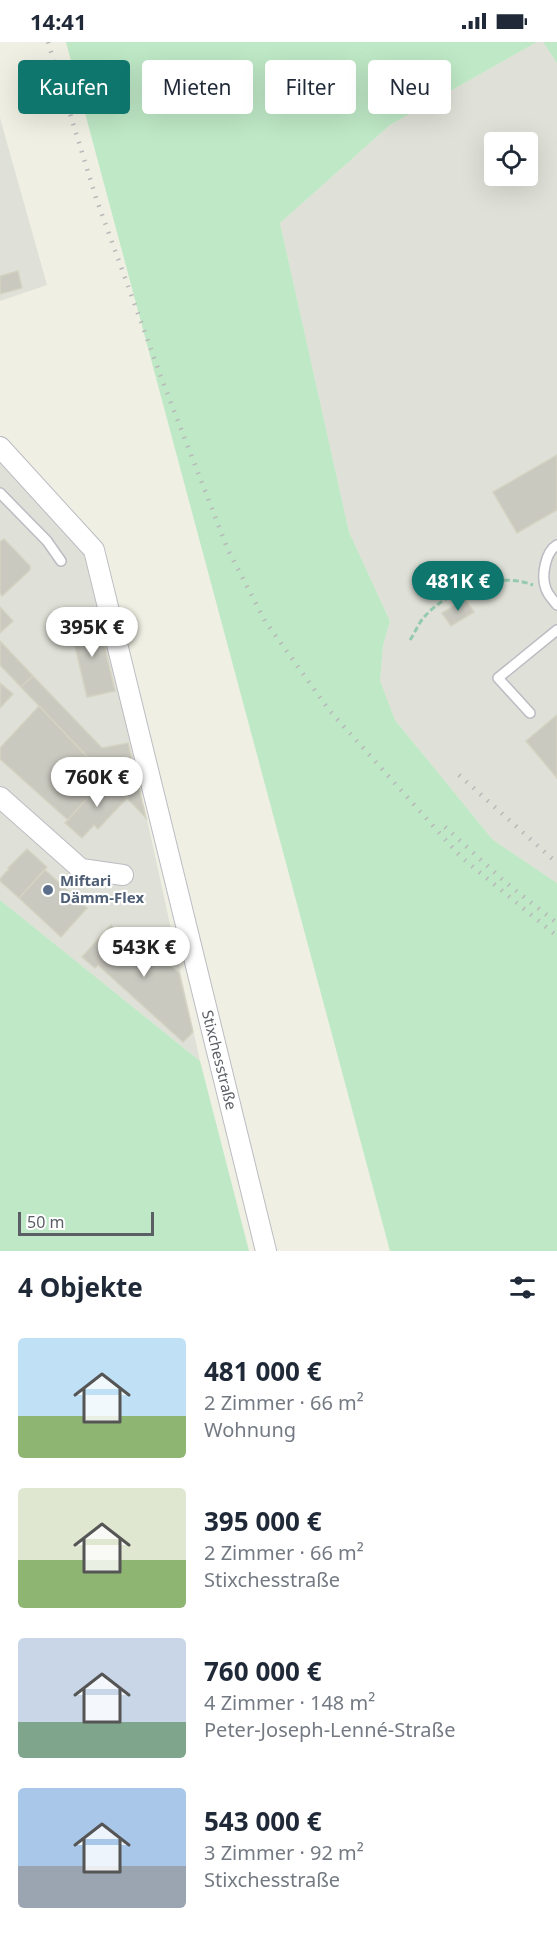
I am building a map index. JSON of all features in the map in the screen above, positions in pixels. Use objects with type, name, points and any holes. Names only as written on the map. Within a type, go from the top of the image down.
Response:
[{"type":"street","name":"Stixchesstraße","points":[[0,447],[94,550],[266,1251]]},
{"type":"street","points":[[0,797],[81,869],[123,875]]},
{"type":"lane","points":[[0,493],[47,541],[62,561]]},
{"type":"lane","points":[[557,545],[552,548],[544,570],[546,590],[557,605]]},
{"type":"lane","points":[[530,713],[498,678],[557,630]]},
{"type":"path","points":[[410,640],[424,616],[454,593],[473,585],[521,580],[546,590]]},
{"type":"shaded area","points":[[537,42],[543,42],[557,63],[557,883],[493,840],[395,720],[380,682],[383,646],[390,621],[349,532],[280,223],[390,125],[409,114],[451,114],[451,91]]},
{"type":"shaded area","points":[[0,118],[47,285],[0,301]]},
{"type":"shaded area","points":[[0,446],[89,555],[200,1061],[0,900]]},
{"type":"green space","points":[[66,42],[537,42],[451,91],[451,60],[368,60],[368,114],[409,114],[390,125],[280,223],[349,532],[390,621],[383,646],[380,681],[395,720],[493,840],[557,883],[557,1251],[390,1251],[85,114],[130,114],[130,60],[71,60]]},
{"type":"green space","points":[[543,42],[557,42],[557,63]]},
{"type":"green space","points":[[0,900],[200,1061],[249,1251],[0,1251]]},
{"type":"building","points":[[18,271],[22,288],[0,294],[0,276]]},
{"type":"building","points":[[557,455],[557,510],[517,533],[493,492]]},
{"type":"building","points":[[4,539],[30,566],[30,570],[2,596],[0,593],[0,542]]},
{"type":"building","points":[[465,599],[474,612],[451,626],[442,613]]},
{"type":"building","points":[[0,607],[13,621],[0,633]]},
{"type":"building","points":[[98,619],[115,691],[87,697],[70,625]]},
{"type":"building","points":[[0,641],[33,676],[21,687],[0,665]]},
{"type":"building","points":[[33,676],[102,748],[128,743],[146,818],[21,687]]},
{"type":"building","points":[[0,683],[13,694],[0,708]]},
{"type":"building","points":[[39,706],[106,777],[68,820],[0,759],[0,748]]},
{"type":"building","points":[[557,715],[557,778],[526,741]]},
{"type":"building","points":[[106,777],[127,798],[98,829],[94,825],[82,838],[65,823]]},
{"type":"building","points":[[27,849],[47,867],[19,898],[0,879]]},
{"type":"building","points":[[45,870],[87,908],[61,937],[19,898]]},
{"type":"building","points":[[111,925],[124,936],[130,930],[179,973],[193,1032],[183,1042],[98,965],[95,968],[82,957]]},
{"type":"railway","points":[[48,42],[96,198],[164,385],[228,550],[265,621],[329,710],[461,857],[557,936]]},
{"type":"railway","points":[[459,775],[557,863]]},
{"type":"railway","points":[[445,827],[505,882],[557,923]]},
{"type":"place","name":"Miftari Dämm-Flex","points":[[48,890]]}]
